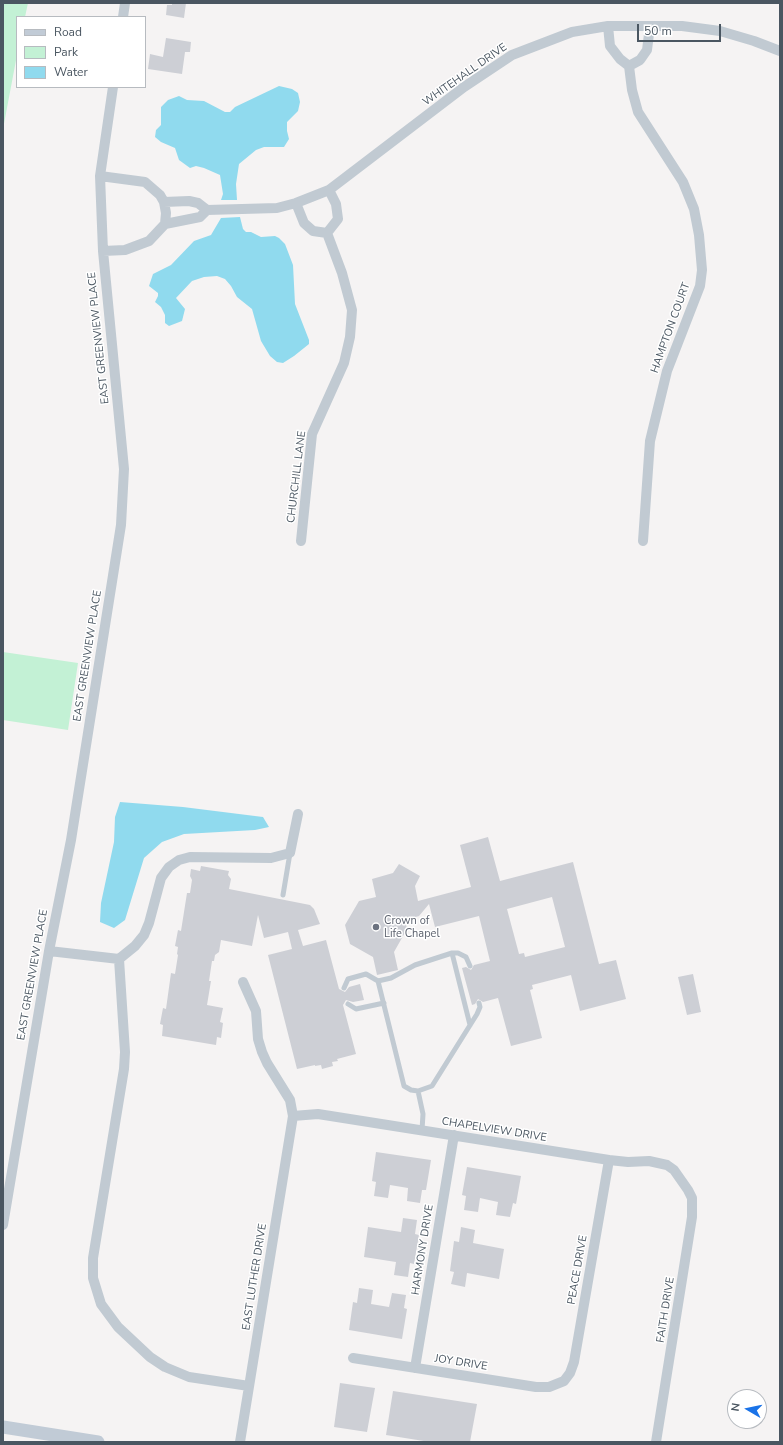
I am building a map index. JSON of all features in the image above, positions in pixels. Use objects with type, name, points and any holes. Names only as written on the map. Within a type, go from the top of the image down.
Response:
[{"type":"main road","points":[[3,1426],[98,1442]]},
{"type":"street","points":[[123,16],[125,3]]},
{"type":"street","points":[[608,26],[610,46],[620,59],[629,66],[640,60],[647,50],[650,26]]},
{"type":"street","name":"WHITEHALL DRIVE","points":[[164,202],[193,202],[208,210],[277,208],[296,203],[329,190],[464,87],[512,55],[572,32],[608,26],[682,26],[720,31],[754,41],[780,51]]},
{"type":"street","name":"HAMPTON COURT","points":[[629,66],[632,90],[638,112],[683,182],[694,209],[699,235],[702,270],[700,286],[667,371],[650,441],[643,541]]},
{"type":"street","name":"EAST GREENVIEW PLACE","points":[[3,1225],[49,951],[71,840],[121,525],[124,469],[102,251],[100,176],[113,88]]},
{"type":"street","points":[[100,176],[146,182],[160,195],[164,202],[166,213],[165,224],[149,241],[125,250],[102,251]]},
{"type":"street","points":[[296,203],[304,223],[313,231],[326,233],[338,219],[336,204],[329,190]]},
{"type":"street","name":"WHITEHALL DRIVE","points":[[165,224],[200,217],[208,210]]},
{"type":"street","name":"CHURCHILL LANE","points":[[301,541],[312,434],[344,363],[350,337],[352,310],[342,273],[326,233]]},
{"type":"street","points":[[49,951],[119,959],[135,946],[144,935],[149,923],[161,878],[174,863],[190,857],[271,858],[290,854],[298,814]]},
{"type":"street","points":[[119,959],[125,1032],[124,1069],[93,1258],[95,1288],[102,1304],[112,1320],[157,1363],[170,1370],[189,1376],[249,1386]]},
{"type":"street","points":[[243,982],[256,1011],[258,1039],[262,1052],[270,1069],[290,1100],[294,1116]]},
{"type":"street","name":"CHAPELVIEW DRIVE","points":[[294,1116],[318,1114],[609,1160],[628,1162],[649,1160],[674,1170],[684,1182]]},
{"type":"street","name":"EAST LUTHER DRIVE","points":[[240,1442],[294,1116]]},
{"type":"street","name":"HARMONY DRIVE","points":[[415,1368],[454,1135]]},
{"type":"street","name":"PEACE DRIVE","points":[[564,1381],[570,1373],[574,1362],[609,1160]]},
{"type":"street","name":"FAITH DRIVE","points":[[656,1442],[691,1231],[692,1198],[684,1182]]},
{"type":"street","name":"JOY DRIVE","points":[[353,1358],[536,1387],[549,1387],[564,1381]]},
{"type":"lane","points":[[283,895],[290,854]]},
{"type":"lane","points":[[344,988],[348,979],[366,974],[378,981],[391,978],[415,965],[452,954],[458,953],[466,957],[470,966]]},
{"type":"lane","points":[[452,954],[470,1025]]},
{"type":"lane","points":[[378,981],[404,1086],[411,1090],[418,1091],[432,1086],[479,1010],[479,1003]]},
{"type":"lane","points":[[348,1004],[356,1009],[384,1003]]},
{"type":"lane","points":[[418,1091],[423,1114],[422,1130]]},
{"type":"green space","points":[[3,3],[28,3],[25,16],[16,16],[16,60],[3,129]]},
{"type":"green space","points":[[3,652],[78,663],[68,730],[3,720]]},
{"type":"water","points":[[279,86],[292,89],[298,93],[300,102],[298,111],[287,122],[289,139],[284,147],[264,147],[256,150],[239,164],[236,184],[237,200],[221,200],[223,194],[220,175],[196,166],[190,168],[179,160],[175,148],[161,142],[155,137],[156,130],[161,125],[161,107],[168,100],[179,96],[187,100],[204,101],[225,112],[230,112],[235,107]]},
{"type":"water","points":[[240,217],[243,229],[246,232],[251,232],[261,237],[275,236],[279,238],[285,244],[293,265],[295,304],[309,340],[309,344],[283,363],[277,362],[270,356],[261,341],[252,309],[237,297],[225,279],[217,276],[204,277],[192,281],[176,298],[185,309],[182,321],[169,326],[165,323],[165,315],[161,307],[155,302],[158,293],[149,286],[153,274],[171,265],[194,241],[211,235],[221,218]]},
{"type":"water","points":[[120,802],[183,807],[263,817],[269,827],[255,830],[184,834],[162,842],[144,858],[125,920],[114,928],[100,922],[101,903],[114,842],[115,817]]},
{"type":"building","points":[[172,3],[186,3],[184,18],[166,15],[167,5],[172,5]]},
{"type":"building","points":[[166,38],[191,42],[190,52],[185,52],[182,74],[148,69],[150,54],[163,57]]},
{"type":"building","points":[[488,837],[500,881],[573,862],[599,964],[616,960],[626,999],[580,1011],[571,975],[532,985],[533,989],[530,990],[542,1038],[511,1046],[498,998],[483,1002],[478,999],[475,1004],[472,1005],[462,968],[466,967],[471,970],[474,965],[490,961],[479,916],[435,927],[429,904],[419,916],[405,920],[407,929],[394,952],[398,970],[377,975],[373,957],[350,944],[345,925],[359,901],[376,897],[372,879],[393,873],[399,864],[420,876],[415,886],[418,901],[471,887],[460,845]],"holes":[[[552,897],[565,947],[525,957],[524,953],[519,954],[507,909]]]},
{"type":"building","points":[[201,866],[229,871],[228,875],[231,879],[229,889],[310,905],[314,909],[320,924],[298,930],[303,946],[326,940],[339,989],[345,992],[349,987],[360,984],[364,1000],[353,1002],[346,1000],[343,1005],[356,1054],[337,1059],[338,1061],[332,1062],[333,1066],[322,1069],[321,1065],[315,1065],[297,1069],[268,955],[292,949],[288,932],[264,938],[258,915],[252,946],[221,940],[219,952],[215,955],[214,961],[212,961],[209,981],[211,981],[207,1005],[223,1008],[220,1022],[223,1023],[221,1038],[217,1037],[216,1045],[162,1036],[163,1025],[160,1024],[163,1008],[166,1009],[171,973],[175,974],[178,947],[175,946],[178,930],[181,931],[187,893],[190,893],[192,880],[190,876],[191,869],[200,871]]},
{"type":"building","points":[[693,974],[701,1012],[687,1015],[678,977]]},
{"type":"building","points":[[376,1152],[431,1160],[426,1190],[422,1190],[420,1203],[407,1201],[408,1188],[390,1185],[388,1198],[374,1196],[376,1182],[372,1181]]},
{"type":"building","points":[[467,1167],[521,1176],[516,1204],[513,1203],[510,1217],[496,1215],[498,1202],[480,1198],[478,1212],[464,1210],[466,1196],[462,1195]]},
{"type":"building","points":[[403,1218],[417,1220],[415,1234],[419,1235],[414,1264],[410,1263],[408,1277],[394,1275],[396,1262],[364,1257],[368,1227],[401,1232]]},
{"type":"building","points":[[461,1227],[475,1230],[473,1243],[504,1249],[499,1279],[467,1273],[465,1287],[451,1284],[454,1272],[450,1271],[454,1241],[459,1242]]},
{"type":"building","points":[[359,1288],[373,1290],[371,1304],[389,1307],[392,1293],[406,1295],[404,1308],[407,1309],[402,1339],[349,1330],[353,1302],[357,1303]]},
{"type":"building","points":[[340,1383],[375,1388],[367,1432],[334,1427]]},
{"type":"building","points":[[393,1391],[477,1404],[470,1442],[430,1442],[386,1435]]},
{"type":"place","name":"Crown of Life Chapel","points":[[376,927]]}]
